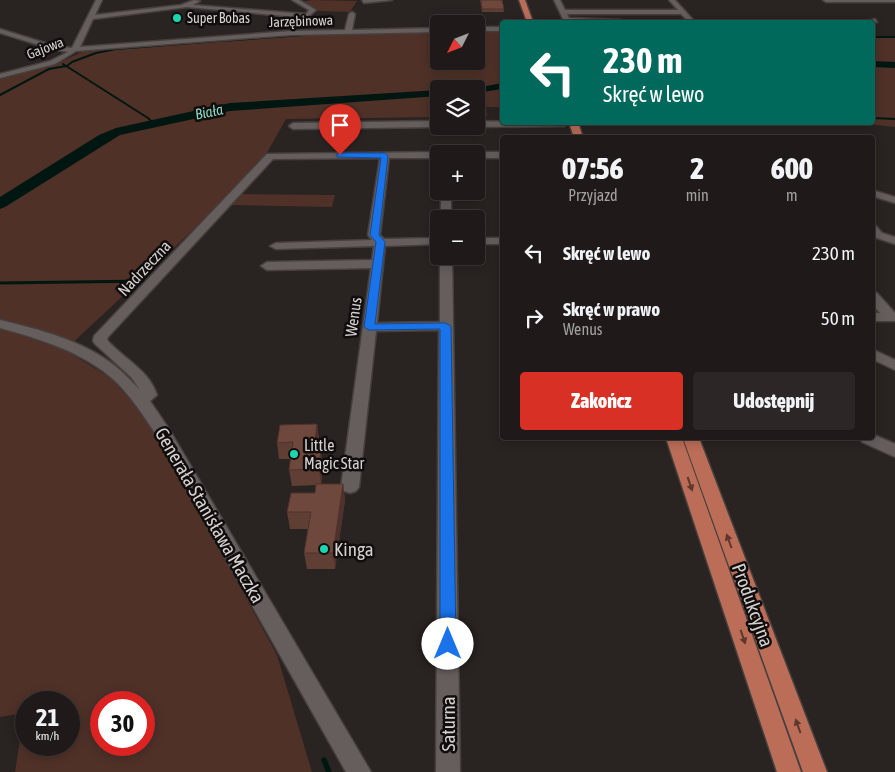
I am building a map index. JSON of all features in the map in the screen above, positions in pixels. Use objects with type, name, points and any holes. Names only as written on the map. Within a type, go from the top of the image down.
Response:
[{"type":"main road","points":[[522,0],[529,20]]},
{"type":"main road","points":[[529,0],[535,20]]},
{"type":"main road","name":"Produkcyjna","points":[[675,440],[789,772]]},
{"type":"main road","name":"Produkcyjna","points":[[692,440],[814,772]]},
{"type":"street","name":"Gajowa","points":[[0,76],[59,60],[76,49],[99,0]]},
{"type":"street","points":[[185,7],[198,0]]},
{"type":"street","points":[[276,34],[290,24],[307,16],[313,10],[295,0]]},
{"type":"street","points":[[363,2],[389,0]]},
{"type":"street","points":[[557,0],[566,19],[570,20]]},
{"type":"street","points":[[672,0],[690,20]]},
{"type":"street","points":[[826,0],[895,0]]},
{"type":"street","points":[[104,16],[108,9],[172,1],[185,7]]},
{"type":"street","points":[[91,17],[185,7],[307,16]]},
{"type":"street","points":[[231,17],[222,16],[237,10]]},
{"type":"street","points":[[152,11],[156,16],[167,17]]},
{"type":"street","points":[[563,12],[683,12]]},
{"type":"street","points":[[348,32],[352,14]]},
{"type":"street","points":[[485,29],[500,29]]},
{"type":"street","name":"Jarzębinowa","points":[[0,31],[56,49],[76,49],[276,34],[430,30]]},
{"type":"street","points":[[8,42],[22,38]]},
{"type":"street","points":[[8,65],[29,68]]},
{"type":"street","points":[[293,126],[430,124]]},
{"type":"street","points":[[485,124],[500,124]]},
{"type":"street","points":[[485,155],[500,155]]},
{"type":"street","name":"Nadrzeczna","points":[[141,400],[149,395],[148,390],[133,372],[106,349],[100,341],[101,336],[270,156],[385,156]]},
{"type":"street","points":[[385,156],[430,156]]},
{"type":"street","name":"Wenus","points":[[350,486],[378,264],[380,242],[374,235],[385,156]]},
{"type":"street","points":[[878,194],[895,200]]},
{"type":"street","points":[[875,231],[895,241]]},
{"type":"street","points":[[276,246],[430,241]]},
{"type":"street","points":[[485,241],[500,241]]},
{"type":"street","points":[[267,266],[378,264]]},
{"type":"street","name":"Saturna","points":[[446,265],[448,772]]},
{"type":"street","points":[[875,299],[893,316]]},
{"type":"street","points":[[875,317],[893,316]]},
{"type":"street","name":"Generała Stanisława Maczka","points":[[0,324],[50,338],[93,358],[116,374],[141,400],[161,430],[359,772]]},
{"type":"street","points":[[369,327],[445,326]]},
{"type":"street","points":[[875,355],[895,366]]},
{"type":"street","points":[[872,440],[895,451]]},
{"type":"shaded area","points":[[311,0],[357,1],[350,12],[319,11],[303,2]]},
{"type":"shaded area","points":[[500,29],[500,107],[486,107],[487,116],[485,116],[485,80],[430,80],[430,117],[286,119],[264,158],[226,199],[65,350],[111,378],[142,413],[188,492],[277,655],[312,772],[15,772],[17,756],[80,756],[80,691],[15,691],[15,714],[0,717],[0,78],[58,63],[86,50],[231,40],[226,42],[236,41],[234,39],[277,35],[430,31],[430,70],[485,70],[485,30]]},
{"type":"shaded area","points":[[875,36],[895,37],[895,127],[875,125]]},
{"type":"shaded area","points":[[238,194],[335,195],[332,207],[232,205]]},
{"type":"building","points":[[481,0],[502,0],[504,9],[482,9]]},
{"type":"building","points":[[317,424],[314,450],[321,449],[319,469],[289,470],[293,442],[277,443],[280,425]]},
{"type":"building","points":[[316,484],[343,484],[333,553],[304,553],[311,512],[287,512],[291,493],[315,493]]},
{"type":"waterway","points":[[234,40],[319,34]]},
{"type":"waterway","points":[[875,37],[895,37]]},
{"type":"waterway","points":[[67,66],[72,62],[96,53],[116,49],[231,40]]},
{"type":"waterway","points":[[63,64],[148,118],[154,124]]},
{"type":"waterway","name":"Biała","points":[[875,64],[895,65]]},
{"type":"waterway","points":[[0,78],[47,66]]},
{"type":"waterway","points":[[0,95],[49,69],[66,66]]},
{"type":"waterway","name":"Biała","points":[[485,89],[500,86]]},
{"type":"waterway","name":"Biała","points":[[0,204],[116,132],[230,107],[430,94]]},
{"type":"waterway","points":[[875,118],[895,119]]},
{"type":"waterway","points":[[0,283],[147,281]]},
{"type":"waterway","points":[[324,760],[329,772]]},
{"type":"place","name":"Super Bobas","points":[[177,18]]},
{"type":"place","name":"Little Magic Star","points":[[294,454]]},
{"type":"place","name":"Kinga","points":[[324,549]]},
{"type":"route","points":[[340,155],[385,156],[374,235],[380,242],[369,327],[445,326],[448,644]]}]
